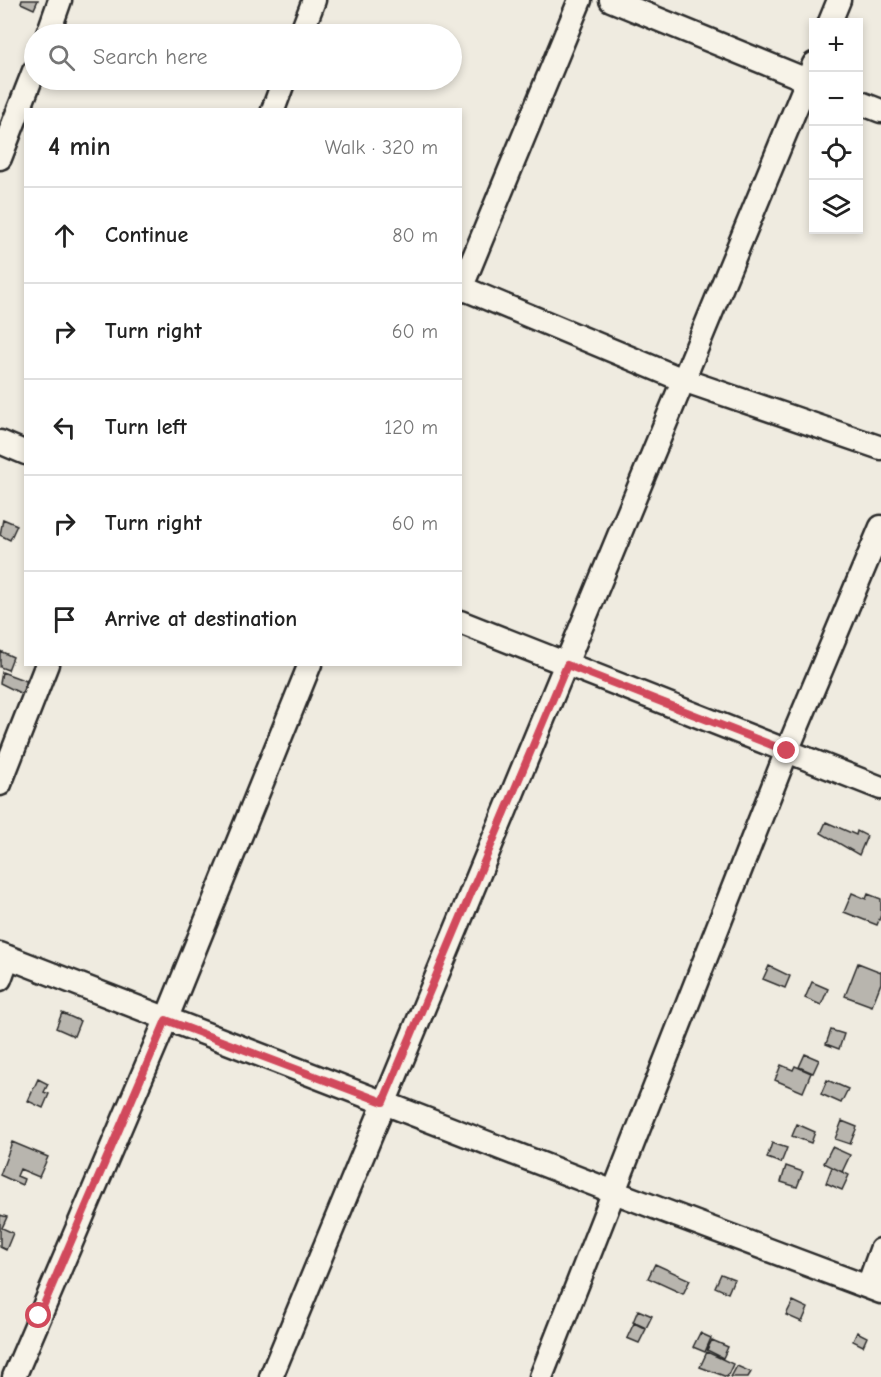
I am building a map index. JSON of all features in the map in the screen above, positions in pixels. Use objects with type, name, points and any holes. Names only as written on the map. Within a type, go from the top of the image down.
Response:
[{"type":"street","points":[[52,24],[60,0]]},
{"type":"street","points":[[305,24],[314,0]]},
{"type":"street","points":[[462,287],[580,0]]},
{"type":"street","points":[[611,0],[809,75]]},
{"type":"street","points":[[832,18],[839,0]]},
{"type":"street","points":[[271,1377],[383,1102],[809,81]]},
{"type":"street","points":[[0,158],[23,110],[29,90]]},
{"type":"street","points":[[274,108],[280,90]]},
{"type":"street","points":[[863,104],[881,111]]},
{"type":"street","points":[[462,289],[683,380],[881,448]]},
{"type":"street","points":[[0,442],[24,452]]},
{"type":"street","points":[[541,1377],[787,751],[881,526]]},
{"type":"street","points":[[462,623],[881,788]]},
{"type":"street","points":[[0,784],[46,666]]},
{"type":"street","points":[[14,1377],[166,1020],[309,666]]},
{"type":"street","points":[[0,979],[4,956],[614,1192],[874,1289],[881,1250]]},
{"type":"building","points":[[22,0],[38,0],[34,9],[21,3]]},
{"type":"building","points":[[3,519],[17,525],[10,540],[0,535]]},
{"type":"building","points":[[0,651],[13,657],[8,670],[0,667]]},
{"type":"building","points":[[2,672],[29,682],[24,695],[0,683]]},
{"type":"building","points":[[826,822],[856,835],[857,831],[867,836],[859,855],[821,833]]},
{"type":"building","points":[[852,893],[866,899],[868,894],[881,899],[881,915],[877,925],[844,912]]},
{"type":"building","points":[[858,963],[881,972],[881,983],[872,1006],[845,996]]},
{"type":"building","points":[[769,966],[790,976],[785,988],[763,979]]},
{"type":"building","points":[[812,982],[828,989],[821,1005],[805,998]]},
{"type":"building","points":[[62,1013],[80,1021],[74,1036],[56,1028]]},
{"type":"building","points":[[831,1030],[844,1034],[839,1049],[826,1044]]},
{"type":"building","points":[[805,1054],[819,1060],[813,1073],[799,1067]]},
{"type":"building","points":[[781,1065],[793,1070],[795,1066],[811,1073],[803,1092],[775,1080]]},
{"type":"building","points":[[38,1079],[48,1084],[44,1092],[49,1094],[43,1108],[28,1101]]},
{"type":"building","points":[[827,1080],[848,1089],[841,1103],[821,1094]]},
{"type":"building","points":[[842,1121],[857,1127],[850,1144],[835,1139]]},
{"type":"building","points":[[797,1124],[815,1132],[811,1143],[792,1136]]},
{"type":"building","points":[[12,1142],[48,1157],[39,1177],[20,1169],[17,1176],[24,1179],[22,1185],[0,1175]]},
{"type":"building","points":[[772,1143],[787,1148],[781,1163],[767,1158]]},
{"type":"building","points":[[832,1147],[850,1155],[842,1172],[824,1163]]},
{"type":"building","points":[[786,1166],[803,1172],[797,1187],[781,1182]]},
{"type":"building","points":[[832,1167],[849,1175],[842,1190],[826,1183]]},
{"type":"building","points":[[0,1215],[7,1217],[2,1228],[13,1233],[6,1250],[0,1247]]},
{"type":"building","points":[[655,1264],[690,1280],[683,1294],[648,1278]]},
{"type":"building","points":[[721,1274],[734,1279],[728,1293],[715,1287]]},
{"type":"building","points":[[793,1301],[808,1308],[802,1322],[786,1315]]},
{"type":"building","points":[[638,1310],[652,1316],[646,1328],[633,1322]]},
{"type":"building","points":[[634,1323],[646,1329],[639,1343],[627,1338]]},
{"type":"building","points":[[857,1332],[867,1337],[863,1346],[853,1341]]},
{"type":"building","points":[[700,1333],[711,1338],[705,1352],[693,1347]]},
{"type":"building","points":[[712,1340],[728,1347],[723,1358],[707,1350]]},
{"type":"building","points":[[707,1352],[733,1364],[727,1377],[700,1367]]},
{"type":"building","points":[[737,1366],[751,1372],[748,1377],[731,1377]]},
{"type":"route","points":[[39,1316],[166,1020],[383,1102],[567,665],[787,751]]}]
